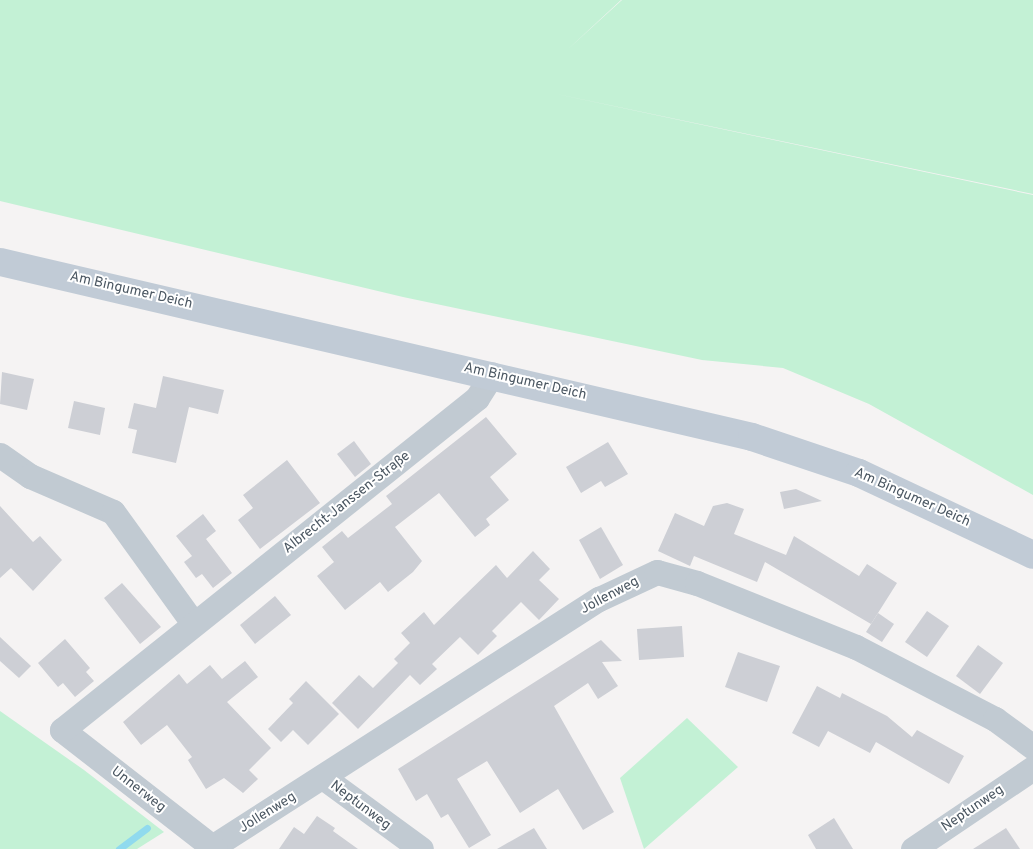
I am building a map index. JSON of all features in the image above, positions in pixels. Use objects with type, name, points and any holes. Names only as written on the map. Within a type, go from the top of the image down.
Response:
[{"type":"main road","name":"Am Bingumer Deich","points":[[0,262],[492,374],[802,452],[910,495],[1033,556]]},
{"type":"street","name":"Albrecht-Janssen-Straße","points":[[62,730],[193,623],[477,398],[492,374]]},
{"type":"street","points":[[0,455],[30,476],[114,512],[193,623]]},
{"type":"street","name":"Jollenweg","points":[[214,848],[599,599],[656,572],[697,583],[856,647],[995,719],[1033,747]]},
{"type":"street","name":"Unnerweg","points":[[62,730],[214,848]]},
{"type":"street","name":"Neptunweg","points":[[913,849],[1033,768]]},
{"type":"street","name":"Neptunweg","points":[[324,778],[420,849]]},
{"type":"green space","points":[[0,0],[621,0],[566,51],[622,0],[1033,0],[1033,194],[547,92],[1033,195],[1033,495],[869,404],[783,368],[702,360],[403,297],[0,201]]},
{"type":"green space","points":[[0,711],[84,770],[164,832],[137,849],[0,849]]},
{"type":"green space","points":[[687,718],[738,767],[644,849],[620,778]]},
{"type":"building","points":[[2,372],[34,379],[27,410],[0,404]]},
{"type":"building","points":[[163,376],[224,390],[218,414],[189,407],[176,463],[132,453],[137,430],[128,428],[134,403],[156,408]]},
{"type":"building","points":[[74,401],[105,408],[100,435],[68,428]]},
{"type":"building","points":[[486,417],[517,454],[490,477],[509,500],[486,519],[490,525],[475,537],[439,493],[395,527],[422,561],[413,572],[388,592],[380,582],[345,610],[317,576],[334,562],[322,547],[342,531],[348,538],[392,504],[386,496]]},
{"type":"building","points":[[354,441],[371,464],[355,477],[337,454]]},
{"type":"building","points":[[608,442],[628,474],[605,487],[601,481],[581,493],[566,467]]},
{"type":"building","points":[[287,460],[320,503],[260,549],[238,520],[253,508],[243,495]]},
{"type":"building","points":[[796,489],[822,501],[784,509],[780,492]]},
{"type":"building","points":[[727,503],[744,509],[734,534],[786,555],[794,536],[859,576],[867,564],[897,583],[871,624],[765,562],[757,582],[694,556],[690,566],[658,551],[675,513],[704,526],[713,506]]},
{"type":"building","points":[[0,506],[33,542],[40,536],[62,560],[33,591],[11,568],[0,578]]},
{"type":"building","points":[[203,514],[216,531],[206,539],[232,573],[213,588],[202,574],[196,578],[184,562],[192,556],[176,536]]},
{"type":"building","points":[[601,527],[623,565],[600,579],[579,540]]},
{"type":"building","points":[[533,551],[550,569],[539,580],[559,599],[539,620],[521,602],[492,631],[497,636],[478,655],[460,637],[432,664],[437,669],[420,685],[410,675],[358,729],[332,703],[359,675],[373,688],[398,663],[394,659],[410,643],[401,633],[424,612],[434,625],[496,565],[507,578]]},
{"type":"building","points":[[122,583],[161,627],[140,644],[104,598]]},
{"type":"building","points":[[275,596],[291,615],[255,644],[240,625]]},
{"type":"building","points":[[927,611],[949,626],[927,657],[905,642]]},
{"type":"building","points":[[878,613],[894,624],[882,642],[866,632]]},
{"type":"building","points":[[682,626],[684,657],[639,660],[637,629]]},
{"type":"building","points":[[0,637],[31,666],[19,678],[0,661]]},
{"type":"building","points":[[65,639],[90,668],[86,672],[94,681],[75,697],[63,683],[58,687],[38,663]]},
{"type":"building","points":[[601,640],[622,661],[602,662],[618,686],[598,699],[588,683],[554,706],[614,812],[583,830],[558,789],[520,813],[487,761],[457,779],[491,835],[469,848],[448,814],[441,818],[427,794],[416,801],[398,769]]},
{"type":"building","points":[[978,645],[1003,663],[980,694],[956,676]]},
{"type":"building","points":[[738,652],[780,666],[767,702],[725,687]]},
{"type":"building","points":[[245,661],[258,677],[227,702],[271,748],[249,770],[258,779],[243,793],[224,778],[206,789],[188,760],[192,757],[167,725],[141,745],[123,722],[179,674],[187,684],[210,665],[222,679]]},
{"type":"building","points":[[306,681],[339,714],[308,745],[293,730],[281,742],[268,729],[293,703],[289,699]]},
{"type":"building","points":[[817,686],[840,698],[842,693],[887,716],[912,737],[917,730],[964,756],[949,784],[876,742],[870,753],[828,731],[819,747],[792,733]]},
{"type":"building","points":[[317,816],[335,828],[333,831],[358,849],[279,849],[294,827],[304,834]]},
{"type":"building","points":[[834,818],[853,849],[816,849],[808,835]]},
{"type":"building","points":[[534,828],[547,849],[497,849]]},
{"type":"building","points":[[1006,828],[1020,849],[973,849]]},
{"type":"waterway","points":[[119,849],[147,828]]}]
